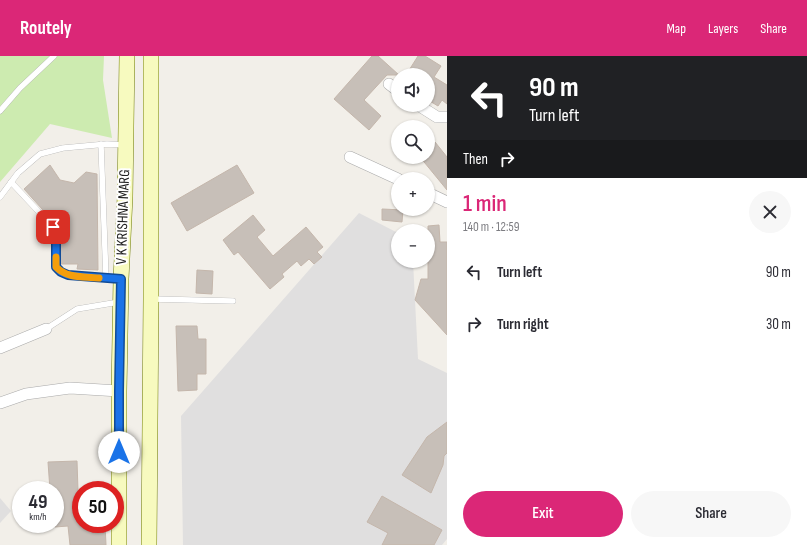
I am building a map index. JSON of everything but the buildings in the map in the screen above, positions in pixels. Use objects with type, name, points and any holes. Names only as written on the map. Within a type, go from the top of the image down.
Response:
[{"type":"main road","name":"V K KRISHNA MARG","points":[[119,545],[119,391],[127,56]]},
{"type":"main road","name":"V K KRISHNA MARG","points":[[149,545],[151,56]]},
{"type":"street","points":[[429,112],[437,117],[447,117]]},
{"type":"street","points":[[350,156],[391,176]]},
{"type":"street","points":[[435,196],[447,202]]},
{"type":"street","points":[[0,348],[46,328]]},
{"type":"street","points":[[0,403],[26,394],[70,388],[119,391]]},
{"type":"lane","points":[[0,111],[20,88],[54,56]]},
{"type":"lane","points":[[0,197],[18,172],[40,154],[63,148],[101,144],[126,145]]},
{"type":"lane","points":[[101,144],[106,278]]},
{"type":"lane","points":[[11,182],[56,231],[56,267],[61,272],[68,275],[121,279]]},
{"type":"lane","points":[[151,299],[233,301]]},
{"type":"lane","points":[[46,328],[77,309],[122,302]]},
{"type":"shaded area","points":[[359,213],[391,229],[391,268],[413,268],[418,359],[447,373],[447,539],[442,545],[183,545],[181,416]]},
{"type":"shaded area","points":[[0,498],[11,511],[0,523]]},
{"type":"green space","points":[[0,56],[104,56],[103,80],[112,138],[50,124],[0,182]]},
{"type":"slow traffic","points":[[56,257],[56,267],[61,272],[68,275],[99,278]]},
{"type":"route","points":[[53,227],[56,231],[56,267],[61,272],[68,275],[121,279],[122,302],[119,391],[119,452]]}]
